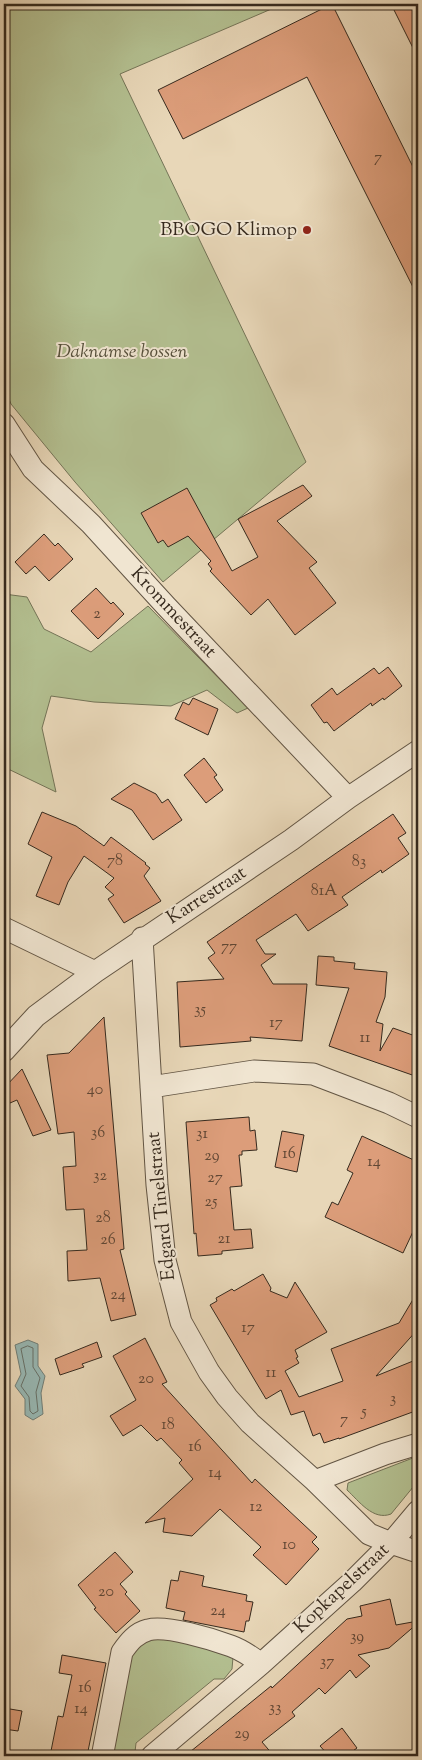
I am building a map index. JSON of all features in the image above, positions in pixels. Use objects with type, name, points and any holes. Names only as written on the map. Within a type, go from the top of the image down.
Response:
[{"type":"street","name":"Krommestraat","points":[[4,424],[33,469],[91,524],[348,798]]},
{"type":"street","name":"Karrestraat","points":[[4,1051],[36,1016],[95,972],[142,938],[291,840],[348,798],[418,751]]},
{"type":"street","points":[[4,928],[95,972]]},
{"type":"street","name":"Edgard Tinelstraat","points":[[142,938],[157,1185],[165,1260],[181,1322],[209,1372],[227,1397],[250,1423],[315,1481],[369,1534],[418,1552]]},
{"type":"street","points":[[151,1087],[254,1071],[313,1074],[389,1103],[418,1117]]},
{"type":"street","points":[[315,1481],[385,1454],[418,1444]]},
{"type":"street","name":"Kopkapelstraat","points":[[152,1756],[261,1664],[352,1582],[391,1543],[418,1511]]},
{"type":"street","points":[[104,1756],[122,1652],[132,1638],[148,1630],[165,1629],[232,1646],[261,1664]]},
{"type":"green space","name":"Daknamse bossen","points":[[4,4],[283,4],[120,74],[306,462],[163,582],[75,482],[11,404],[4,386]]},
{"type":"green space","points":[[4,594],[27,597],[44,629],[91,652],[148,606],[248,708],[237,713],[207,690],[171,706],[94,702],[51,696],[42,728],[56,792],[4,767]]},
{"type":"green space","points":[[418,1456],[418,1481],[391,1514],[378,1515],[372,1512],[347,1490],[348,1483]]},
{"type":"green space","points":[[145,1636],[216,1647],[233,1657],[232,1669],[224,1679],[214,1679],[136,1743],[135,1752],[122,1756],[116,1754],[112,1748],[129,1651]]},
{"type":"water","points":[[28,1340],[38,1344],[38,1366],[45,1376],[41,1393],[43,1414],[33,1420],[25,1415],[25,1399],[15,1386],[21,1374],[15,1345]]},
{"type":"building","points":[[332,4],[418,177],[418,297],[307,77],[183,139],[158,90]]},
{"type":"building","points":[[391,4],[418,4],[418,58]]},
{"type":"building","points":[[303,485],[312,496],[277,521],[317,562],[309,568],[336,603],[295,635],[268,599],[251,615],[210,571],[212,569],[208,564],[211,561],[188,536],[168,547],[163,540],[158,543],[141,513],[187,488],[232,571],[258,557],[238,519]]},
{"type":"building","points":[[44,534],[55,546],[58,543],[73,559],[49,581],[35,566],[26,574],[15,562]]},
{"type":"building","points":[[96,588],[111,604],[113,602],[124,614],[98,639],[71,611]]},
{"type":"building","points":[[388,667],[402,686],[384,700],[383,698],[372,706],[371,703],[334,731],[327,722],[324,723],[311,705],[332,688],[337,695],[374,668],[379,674]]},
{"type":"building","points":[[193,698],[218,709],[208,735],[175,719],[183,702],[189,705]]},
{"type":"building","points":[[204,758],[217,775],[214,777],[223,790],[206,803],[184,775]]},
{"type":"building","points":[[134,783],[156,794],[162,803],[168,799],[182,820],[153,840],[132,810],[111,799]]},
{"type":"building","points":[[42,812],[76,826],[104,846],[111,837],[146,863],[150,868],[144,876],[161,901],[124,923],[108,899],[114,895],[105,887],[114,878],[84,856],[68,882],[59,905],[36,896],[52,857],[28,844]]},
{"type":"building","points":[[393,814],[406,833],[398,838],[409,854],[382,873],[381,870],[342,897],[348,905],[308,931],[296,914],[256,940],[265,954],[276,954],[261,965],[273,984],[307,984],[302,1041],[250,1037],[251,1041],[180,1047],[177,982],[224,979],[208,958],[215,953],[207,942]]},
{"type":"building","points":[[318,956],[334,957],[334,961],[355,963],[354,969],[387,972],[385,997],[376,1022],[383,1024],[380,1051],[393,1028],[418,1037],[418,1077],[329,1046],[349,988],[316,985]]},
{"type":"building","points":[[104,1017],[124,1249],[120,1250],[136,1315],[111,1321],[100,1278],[68,1281],[67,1251],[87,1250],[84,1209],[66,1210],[63,1167],[76,1166],[74,1132],[58,1134],[47,1055],[69,1053]]},
{"type":"building","points":[[22,1069],[51,1130],[33,1136],[17,1100],[10,1103],[4,1088]]},
{"type":"building","points":[[249,1117],[250,1131],[255,1130],[257,1150],[242,1151],[242,1155],[239,1155],[242,1186],[230,1187],[234,1230],[251,1229],[253,1248],[198,1256],[196,1233],[194,1234],[186,1122]]},
{"type":"building","points":[[282,1131],[304,1135],[297,1172],[275,1167]]},
{"type":"building","points":[[362,1136],[418,1162],[418,1221],[403,1253],[325,1217],[332,1202],[338,1205],[353,1173],[347,1170]]},
{"type":"building","points":[[263,1274],[271,1288],[270,1291],[287,1298],[295,1282],[327,1332],[295,1350],[299,1363],[285,1371],[299,1397],[343,1381],[331,1349],[399,1323],[418,1291],[418,1329],[376,1376],[418,1359],[418,1410],[324,1443],[320,1433],[313,1436],[304,1411],[291,1415],[281,1390],[266,1399],[210,1305],[217,1301],[216,1298],[232,1289],[234,1291]]},
{"type":"building","points":[[145,1338],[167,1382],[162,1384],[252,1483],[255,1479],[317,1537],[312,1542],[319,1549],[286,1585],[253,1555],[261,1547],[220,1509],[192,1536],[163,1532],[165,1518],[145,1523],[193,1479],[179,1463],[182,1460],[161,1438],[157,1441],[141,1425],[123,1436],[110,1416],[136,1400],[113,1356]]},
{"type":"building","points":[[97,1342],[102,1357],[82,1364],[84,1367],[60,1375],[55,1359]]},
{"type":"building","points":[[115,1552],[133,1572],[120,1584],[127,1592],[125,1594],[140,1611],[116,1633],[94,1609],[96,1608],[78,1585]]},
{"type":"building","points":[[180,1571],[204,1576],[202,1586],[247,1595],[246,1601],[253,1602],[249,1621],[246,1621],[244,1632],[183,1620],[185,1612],[166,1608],[171,1580],[178,1581]]},
{"type":"building","points":[[390,1599],[396,1625],[418,1621],[418,1623],[389,1648],[358,1655],[370,1666],[356,1678],[350,1670],[325,1694],[319,1688],[292,1712],[295,1716],[262,1742],[274,1756],[185,1756],[271,1686],[272,1688],[347,1619],[362,1616],[360,1606]]},
{"type":"building","points":[[62,1655],[106,1663],[87,1756],[50,1756],[58,1716],[63,1717],[72,1675],[59,1673]]},
{"type":"building","points":[[4,1708],[22,1711],[18,1731],[4,1729]]},
{"type":"building","points":[[342,1728],[357,1748],[346,1756],[329,1756],[320,1746]]},
{"type":"place","name":"BBOGO Klimop","points":[[307,230]]}]
